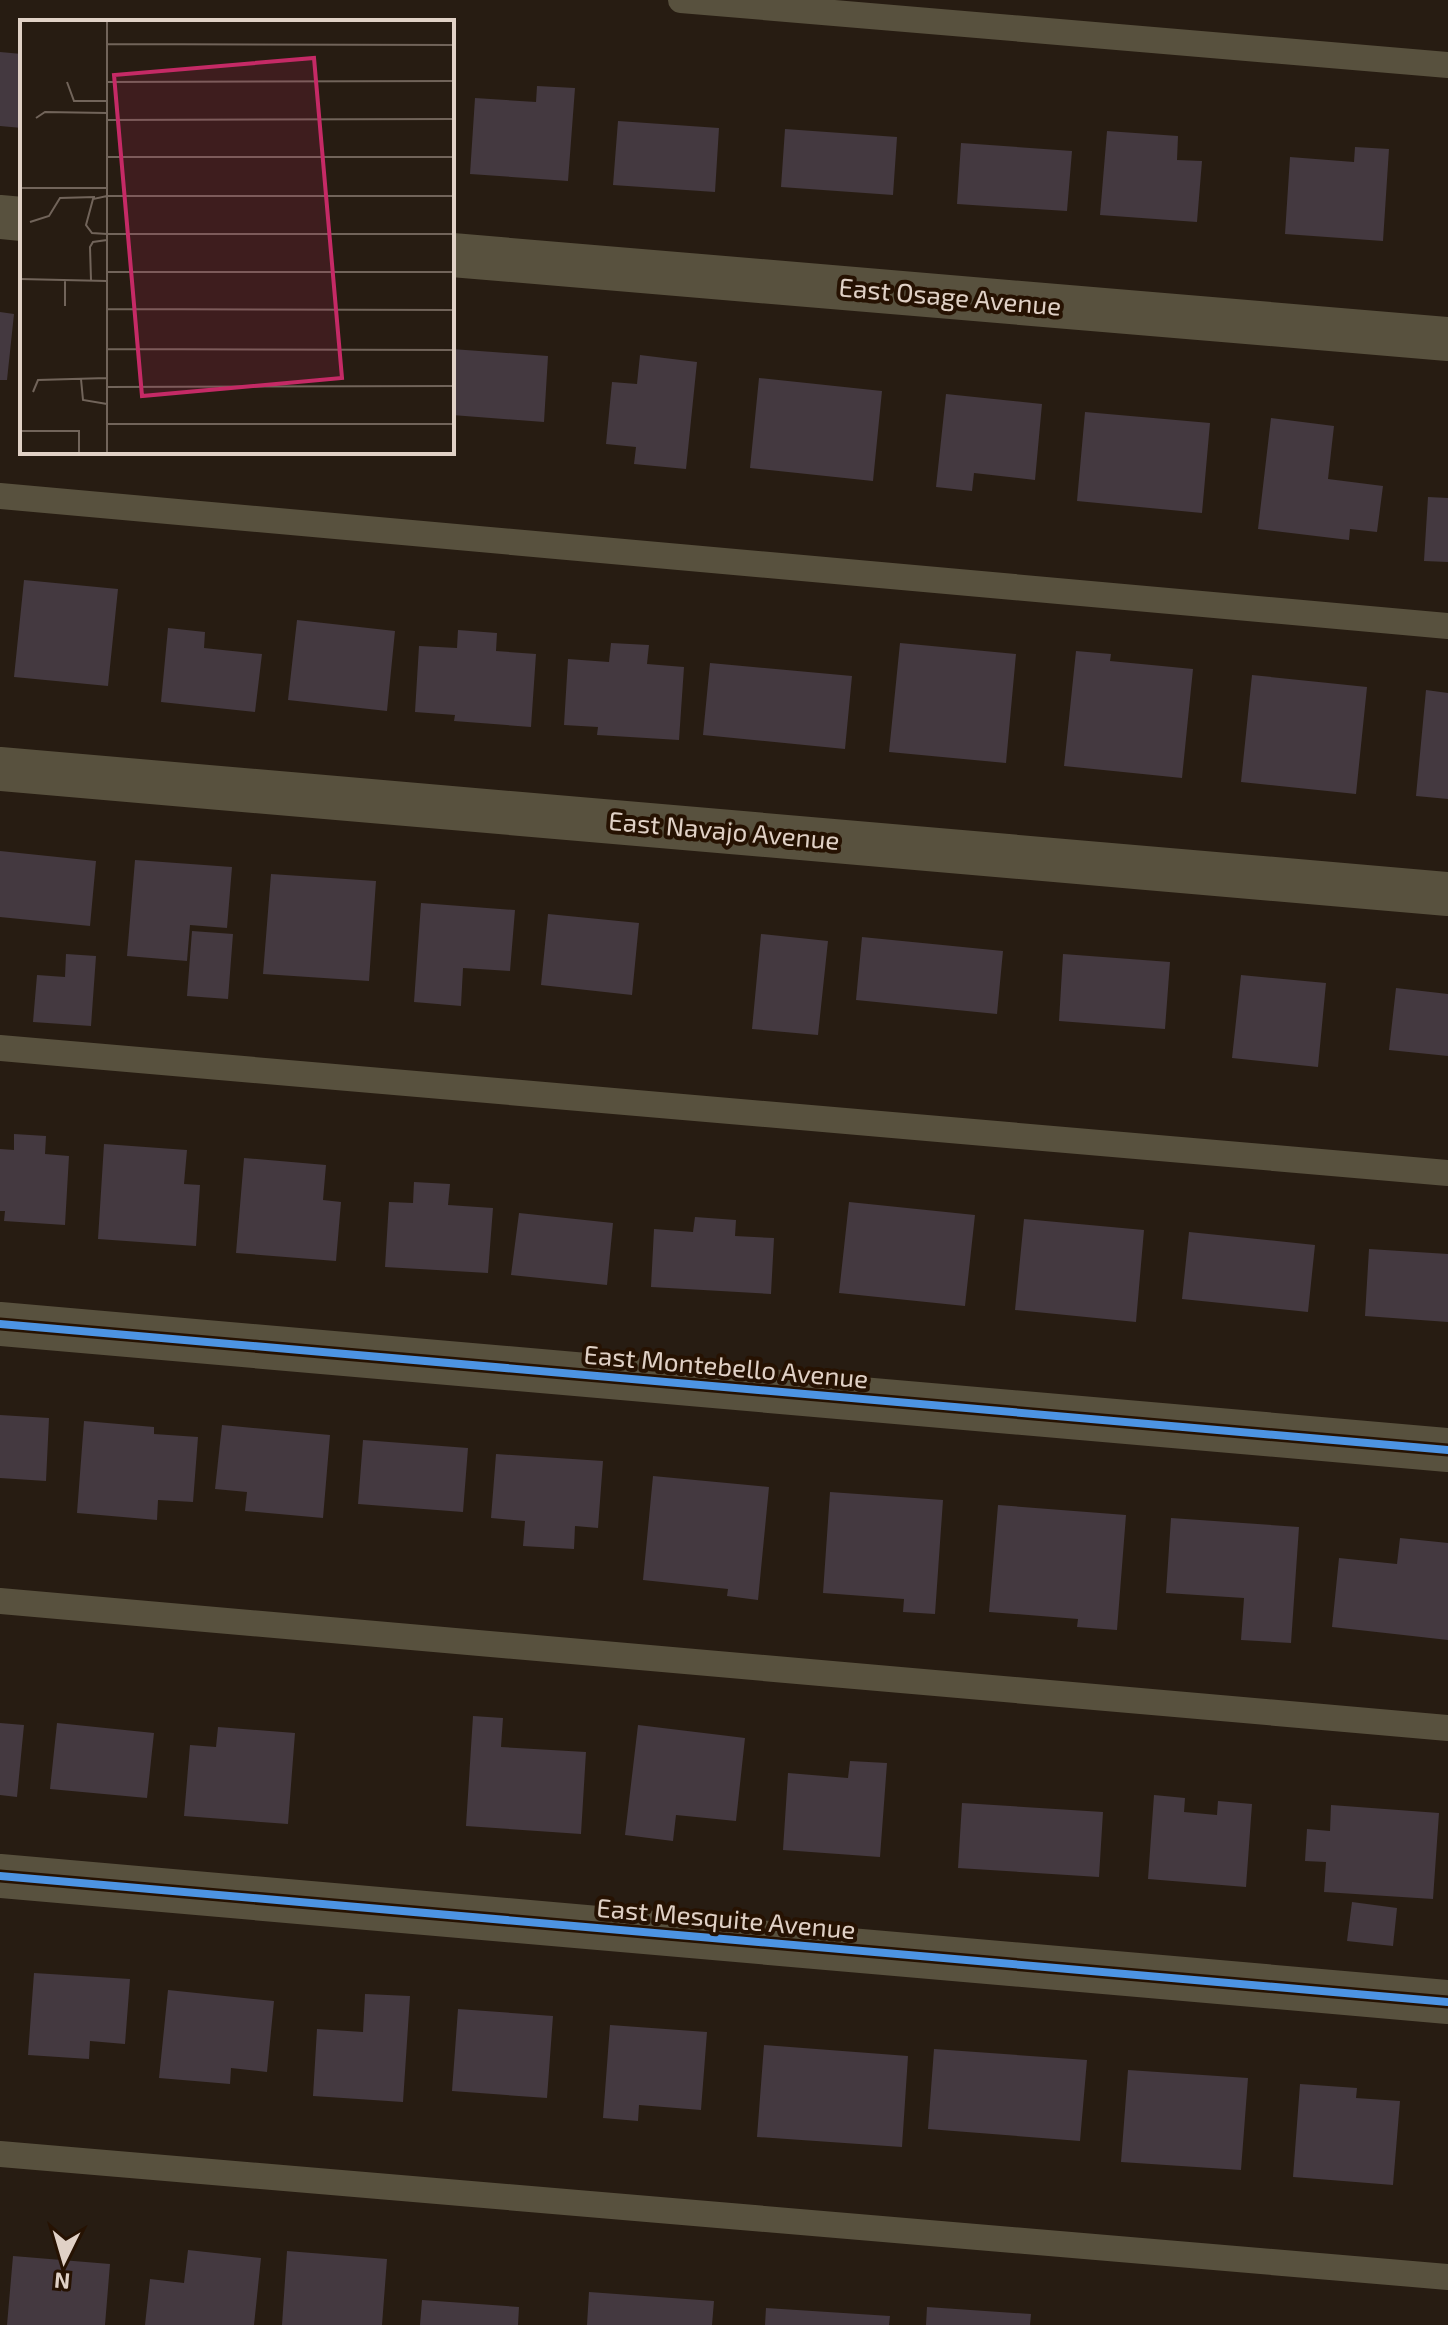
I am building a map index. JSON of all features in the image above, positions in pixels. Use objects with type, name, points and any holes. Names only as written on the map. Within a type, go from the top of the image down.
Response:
[{"type":"street","points":[[0,217],[20,219]]},
{"type":"street","name":"East Osage Avenue","points":[[454,255],[1448,339]]},
{"type":"street","name":"East Navajo Avenue","points":[[0,769],[1448,894]]},
{"type":"street","name":"East Montebello Avenue","points":[[0,1324],[1448,1450]]},
{"type":"street","name":"East Mesquite Avenue","points":[[0,1876],[1448,2002]]},
{"type":"lane","points":[[681,0],[1448,65]]},
{"type":"lane","points":[[0,496],[1448,626]]},
{"type":"lane","points":[[0,1048],[1448,1173]]},
{"type":"lane","points":[[0,1601],[1448,1728]]},
{"type":"lane","points":[[0,2154],[1448,2277]]},
{"type":"building","points":[[0,52],[20,54],[20,128],[0,126]]},
{"type":"building","points":[[537,86],[575,88],[568,181],[470,174],[475,98],[536,102]]},
{"type":"building","points":[[618,121],[719,128],[715,192],[613,185]]},
{"type":"building","points":[[785,129],[897,137],[893,195],[781,187]]},
{"type":"building","points":[[1107,131],[1178,136],[1177,160],[1202,161],[1197,222],[1100,215]]},
{"type":"building","points":[[961,143],[1072,151],[1067,211],[957,204]]},
{"type":"building","points":[[1355,147],[1389,149],[1383,241],[1285,234],[1290,157],[1354,162]]},
{"type":"building","points":[[0,312],[14,314],[7,380],[0,380]]},
{"type":"building","points":[[454,349],[548,356],[544,422],[454,415]]},
{"type":"building","points":[[640,355],[697,362],[686,469],[634,464],[636,447],[606,444],[612,382],[637,384]]},
{"type":"building","points":[[759,378],[882,391],[873,481],[750,468]]},
{"type":"building","points":[[946,394],[1042,404],[1035,480],[974,473],[972,491],[936,487]]},
{"type":"building","points":[[1085,412],[1210,423],[1202,513],[1077,501]]},
{"type":"building","points":[[1271,418],[1334,426],[1328,479],[1383,486],[1377,532],[1350,529],[1349,540],[1258,529]]},
{"type":"building","points":[[1428,497],[1448,498],[1448,562],[1424,561]]},
{"type":"building","points":[[24,580],[118,589],[108,686],[14,677]]},
{"type":"building","points":[[297,620],[395,631],[387,711],[288,700]]},
{"type":"building","points":[[168,628],[205,632],[204,648],[262,654],[255,712],[161,702]]},
{"type":"building","points":[[458,630],[497,633],[496,651],[536,654],[531,727],[454,721],[455,715],[415,712],[419,646],[457,648]]},
{"type":"building","points":[[611,643],[649,645],[647,664],[684,667],[679,740],[597,735],[598,727],[564,725],[568,659],[609,662]]},
{"type":"building","points":[[900,643],[1016,654],[1006,763],[889,752]]},
{"type":"building","points":[[1076,651],[1111,654],[1110,661],[1193,669],[1182,778],[1064,766]]},
{"type":"building","points":[[710,663],[852,676],[845,749],[703,735]]},
{"type":"building","points":[[1252,675],[1367,687],[1356,794],[1241,782]]},
{"type":"building","points":[[1426,690],[1448,693],[1448,799],[1416,796]]},
{"type":"building","points":[[0,851],[96,861],[90,926],[0,917]]},
{"type":"building","points":[[135,860],[232,867],[227,928],[190,925],[187,961],[127,956]]},
{"type":"building","points":[[271,874],[376,881],[369,981],[263,974]]},
{"type":"building","points":[[421,903],[515,910],[510,971],[463,968],[461,1006],[414,1002]]},
{"type":"building","points":[[548,914],[639,923],[632,995],[541,985]]},
{"type":"building","points":[[192,931],[233,934],[228,999],[187,996]]},
{"type":"building","points":[[761,934],[828,941],[818,1035],[752,1029]]},
{"type":"building","points":[[862,937],[1003,951],[997,1014],[856,1000]]},
{"type":"building","points":[[66,954],[96,956],[91,1026],[33,1022],[37,975],[65,977]]},
{"type":"building","points":[[1063,954],[1170,962],[1165,1029],[1059,1021]]},
{"type":"building","points":[[1241,975],[1326,983],[1318,1067],[1232,1058]]},
{"type":"building","points":[[1396,988],[1448,994],[1448,1056],[1389,1050]]},
{"type":"building","points":[[14,1134],[46,1136],[45,1154],[69,1156],[65,1225],[4,1221],[5,1211],[0,1211],[0,1149],[14,1150]]},
{"type":"building","points":[[104,1144],[187,1150],[184,1184],[200,1185],[196,1246],[98,1239]]},
{"type":"building","points":[[244,1158],[326,1165],[323,1200],[341,1202],[336,1261],[236,1253]]},
{"type":"building","points":[[414,1182],[450,1184],[448,1205],[493,1208],[488,1273],[385,1267],[389,1202],[413,1203]]},
{"type":"building","points":[[849,1202],[975,1215],[965,1306],[839,1293]]},
{"type":"building","points":[[519,1213],[613,1223],[607,1285],[511,1275]]},
{"type":"building","points":[[695,1217],[736,1220],[735,1236],[774,1238],[771,1294],[651,1287],[654,1229],[693,1232]]},
{"type":"building","points":[[1024,1219],[1144,1230],[1136,1322],[1015,1310]]},
{"type":"building","points":[[1189,1232],[1315,1245],[1308,1312],[1182,1299]]},
{"type":"building","points":[[1369,1249],[1448,1254],[1448,1322],[1365,1316]]},
{"type":"building","points":[[0,1415],[49,1418],[46,1481],[0,1478]]},
{"type":"building","points":[[84,1421],[154,1427],[154,1434],[198,1437],[193,1502],[158,1500],[157,1520],[77,1513]]},
{"type":"building","points":[[222,1425],[330,1435],[323,1518],[245,1511],[247,1492],[215,1489]]},
{"type":"building","points":[[363,1440],[468,1448],[463,1512],[358,1504]]},
{"type":"building","points":[[496,1454],[603,1461],[598,1528],[575,1526],[574,1549],[523,1546],[525,1521],[491,1518]]},
{"type":"building","points":[[653,1476],[769,1487],[758,1600],[727,1596],[728,1589],[643,1580]]},
{"type":"building","points":[[830,1492],[943,1500],[935,1614],[903,1612],[904,1599],[823,1593]]},
{"type":"building","points":[[998,1505],[1126,1515],[1117,1630],[1077,1627],[1078,1619],[989,1612]]},
{"type":"building","points":[[1171,1518],[1299,1527],[1291,1643],[1241,1640],[1244,1598],[1166,1593]]},
{"type":"building","points":[[1400,1538],[1448,1543],[1448,1640],[1332,1627],[1339,1558],[1397,1564]]},
{"type":"building","points":[[473,1716],[503,1718],[501,1747],[586,1752],[581,1834],[466,1826]]},
{"type":"building","points":[[0,1723],[24,1725],[17,1797],[0,1795]]},
{"type":"building","points":[[57,1723],[154,1733],[147,1798],[50,1789]]},
{"type":"building","points":[[638,1725],[745,1738],[736,1821],[676,1815],[673,1841],[625,1835]]},
{"type":"building","points":[[218,1727],[295,1733],[288,1824],[184,1816],[190,1745],[216,1747]]},
{"type":"building","points":[[850,1761],[887,1763],[880,1857],[783,1850],[788,1773],[848,1778]]},
{"type":"building","points":[[1154,1795],[1185,1798],[1184,1812],[1217,1815],[1218,1801],[1252,1804],[1246,1887],[1148,1879]]},
{"type":"building","points":[[962,1803],[1103,1812],[1099,1877],[958,1868]]},
{"type":"building","points":[[1331,1805],[1439,1813],[1433,1899],[1324,1892],[1326,1862],[1305,1861],[1307,1829],[1330,1831]]},
{"type":"building","points":[[1352,1902],[1397,1908],[1393,1946],[1347,1941]]},
{"type":"building","points":[[34,1973],[130,1979],[125,2044],[90,2041],[89,2059],[28,2055]]},
{"type":"building","points":[[168,1990],[274,2001],[267,2072],[231,2068],[230,2084],[159,2078]]},
{"type":"building","points":[[365,1994],[410,1996],[403,2102],[313,2096],[317,2029],[363,2032]]},
{"type":"building","points":[[458,2009],[553,2016],[547,2098],[452,2091]]},
{"type":"building","points":[[610,2025],[707,2032],[701,2110],[639,2105],[638,2121],[603,2118]]},
{"type":"building","points":[[764,2045],[908,2056],[902,2147],[757,2137]]},
{"type":"building","points":[[934,2049],[1087,2060],[1080,2141],[928,2129]]},
{"type":"building","points":[[1128,2070],[1248,2078],[1241,2170],[1121,2162]]},
{"type":"building","points":[[1300,2084],[1357,2088],[1356,2098],[1400,2101],[1393,2185],[1293,2177]]},
{"type":"building","points":[[188,2250],[261,2258],[254,2325],[145,2325],[150,2279],[184,2283]]},
{"type":"building","points":[[287,2251],[387,2259],[382,2325],[282,2325]]},
{"type":"building","points":[[13,2256],[110,2264],[105,2325],[7,2325]]},
{"type":"building","points":[[589,2292],[714,2301],[712,2325],[587,2325]]},
{"type":"building","points":[[422,2300],[519,2307],[518,2325],[420,2325]]},
{"type":"building","points":[[927,2307],[1031,2314],[1030,2325],[926,2325]]},
{"type":"building","points":[[766,2308],[890,2316],[889,2325],[765,2325]]},
{"type":"cycle path","points":[[0,1324],[1448,1450]]},
{"type":"cycle path","points":[[0,1876],[1448,2002]]}]
